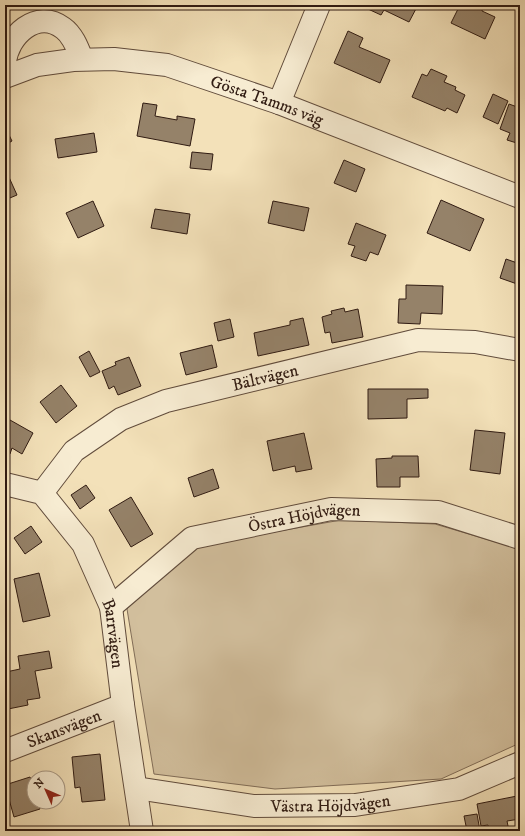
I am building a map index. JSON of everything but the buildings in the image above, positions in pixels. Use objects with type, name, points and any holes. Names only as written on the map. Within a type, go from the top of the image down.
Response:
[{"type":"street","points":[[279,103],[319,5]]},
{"type":"street","points":[[5,63],[10,47],[18,35],[27,26],[38,21],[47,20],[65,29],[74,40],[82,60]]},
{"type":"street","name":"Gösta Tamms väg","points":[[5,77],[37,65],[82,60],[114,59],[167,65],[279,103],[520,197]]},
{"type":"street","name":"Bältvägen","points":[[42,493],[74,451],[121,419],[166,401],[418,340],[475,342],[520,350]]},
{"type":"street","points":[[5,484],[42,493]]},
{"type":"street","name":"Barrvägen","points":[[42,493],[83,544],[112,607],[123,705],[142,831]]},
{"type":"street","name":"Östra Höjdvägen","points":[[112,607],[192,538],[331,509],[438,512],[520,538]]},
{"type":"street","name":"Skansvägen","points":[[5,751],[123,705]]},
{"type":"street","name":"Västra Höjdvägen","points":[[136,788],[254,806],[355,805],[459,789],[520,763]]},
{"type":"shaded area","points":[[341,520],[435,524],[516,548],[520,575],[520,743],[441,779],[275,789],[154,774],[127,609],[190,547]]}]
